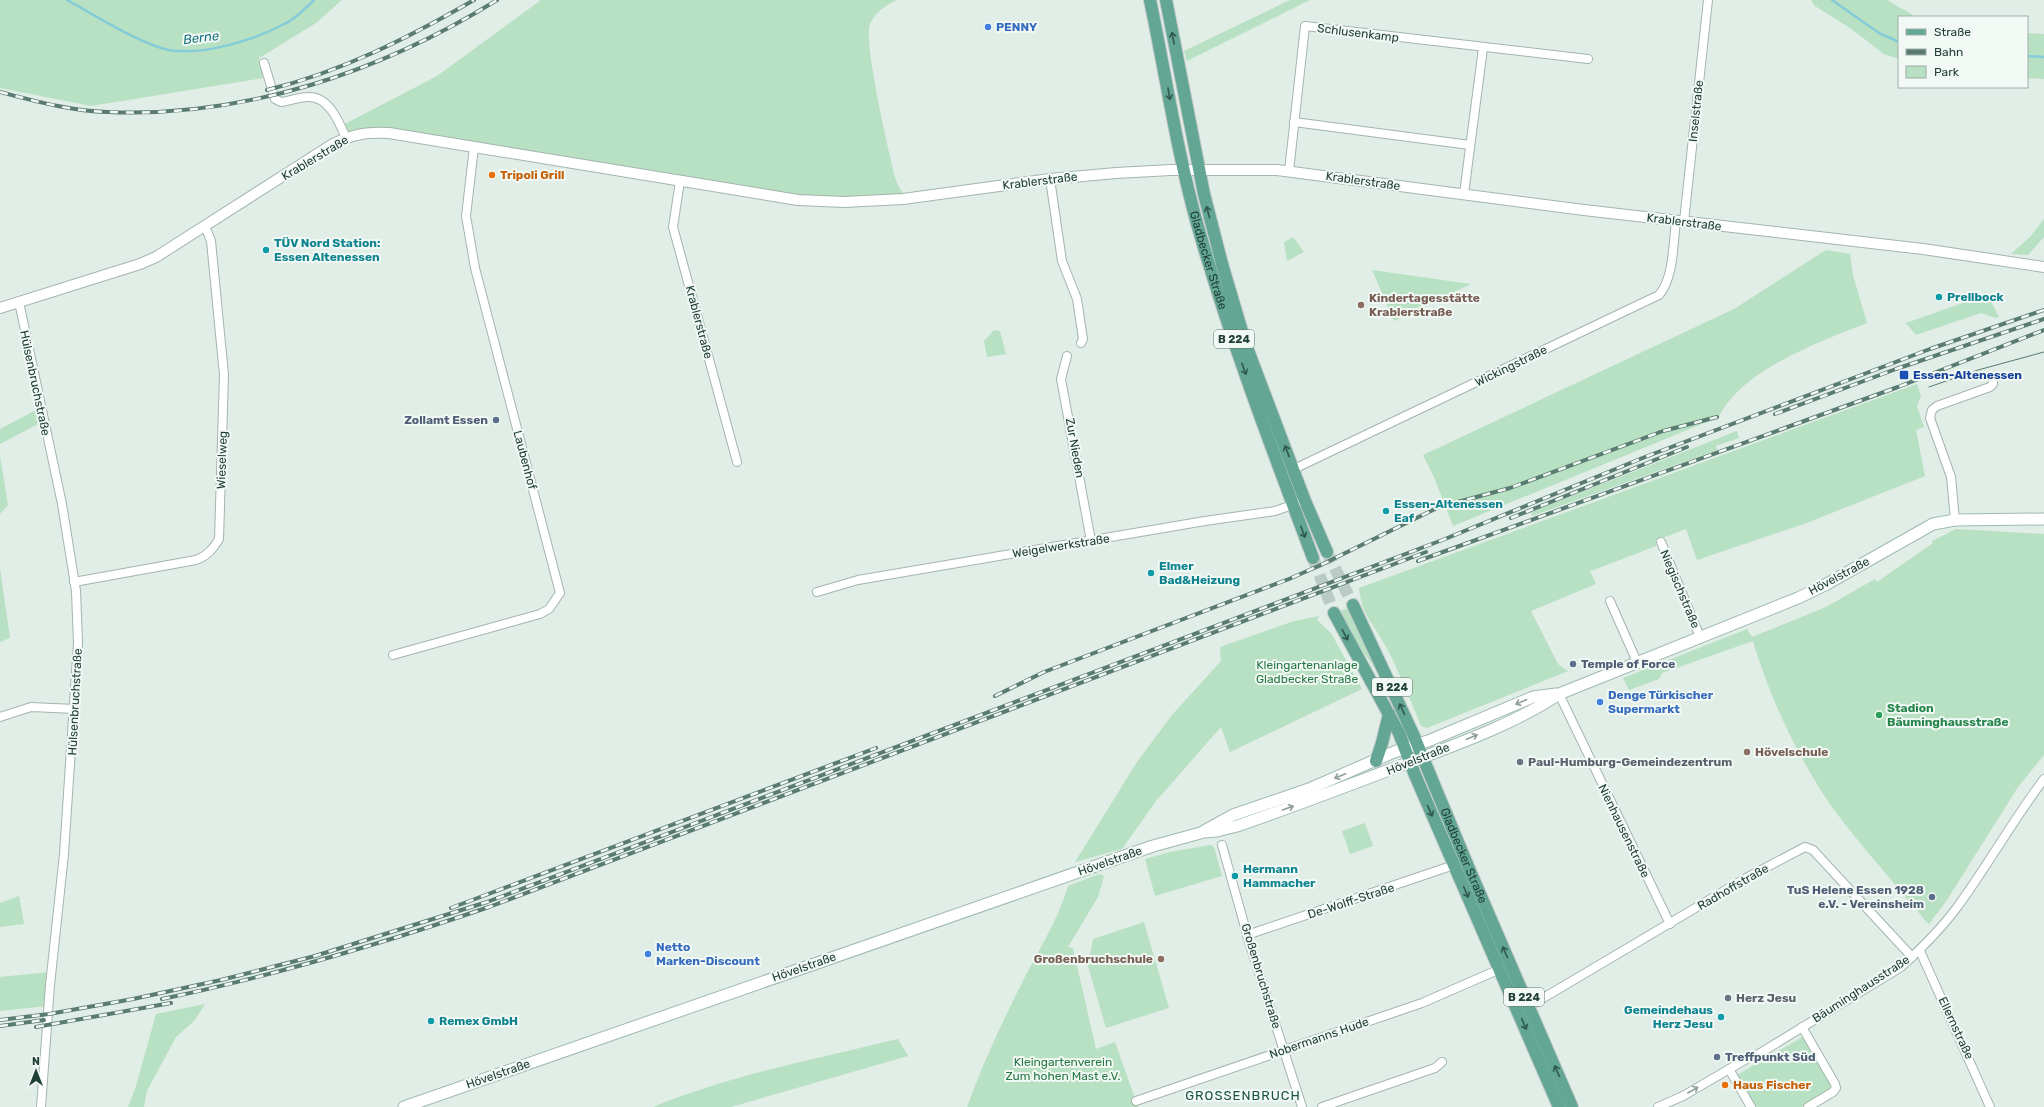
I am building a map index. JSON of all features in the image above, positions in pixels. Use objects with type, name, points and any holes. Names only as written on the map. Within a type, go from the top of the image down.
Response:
[{"type":"main road","name":"Gladbecker Straße","points":[[1150,0],[1184,171],[1199,228],[1242,363],[1313,558]]},
{"type":"main road","name":"Gladbecker Straße","points":[[1166,0],[1199,170],[1222,264],[1246,345],[1305,501],[1328,552]]},
{"type":"main road","name":"Hövelstraße","points":[[404,1107],[1118,857],[1204,832],[1217,831],[1236,826],[1324,796],[1423,758],[1538,708],[1558,694],[1825,586],[1928,526],[1955,520],[2044,519]]},
{"type":"main road","name":"Gladbecker Straße","points":[[1353,605],[1418,744],[1528,1007],[1572,1107]]},
{"type":"main road","name":"Gladbecker Straße","points":[[1334,613],[1389,714],[1405,749],[1559,1107]]},
{"type":"main road","name":"Hövelstraße","points":[[1204,832],[1233,815],[1309,789],[1533,697],[1558,694]]},
{"type":"main road","points":[[1376,761],[1389,714]]},
{"type":"street","name":"Inselstraße","points":[[1680,221],[1708,0]]},
{"type":"street","name":"Schlusenkamp","points":[[1289,171],[1305,26],[1483,48],[1588,59]]},
{"type":"street","points":[[1464,194],[1483,48]]},
{"type":"street","points":[[264,63],[275,99],[281,102],[307,96],[316,97],[332,110],[346,138]]},
{"type":"street","points":[[1294,122],[1470,145]]},
{"type":"street","name":"Krablerstraße","points":[[0,308],[140,264],[156,257],[317,154],[346,138],[358,134],[384,133],[798,200],[844,202],[919,198],[1050,178],[1116,173],[1199,170],[1289,171],[1680,221],[1923,250],[2044,267]]},
{"type":"street","name":"Laubenhof","points":[[393,655],[540,614],[550,609],[560,593],[476,268],[466,216],[474,147]]},
{"type":"street","points":[[1050,178],[1062,261],[1077,299],[1083,339],[1081,343]]},
{"type":"street","name":"Krablerstraße","points":[[680,181],[673,227],[737,462]]},
{"type":"street","name":"Wickingstraße","points":[[1294,469],[1659,295],[1665,288],[1669,277],[1680,221]]},
{"type":"street","name":"Wieselweg","points":[[74,582],[196,560],[202,558],[212,550],[219,539],[224,403],[224,360],[212,241],[205,226]]},
{"type":"street","name":"Hülsenbruchstraße","points":[[19,302],[62,504],[74,582],[78,643],[75,708],[64,854],[50,985],[41,1107]]},
{"type":"street","name":"Zur Nieden","points":[[1067,356],[1061,379],[1091,541]]},
{"type":"street","points":[[1955,520],[1951,477],[1930,418],[1931,413],[1937,406],[1990,387],[1993,384],[1993,381]]},
{"type":"street","name":"Weigelwerkstraße","points":[[817,592],[858,580],[1275,511],[1305,501]]},
{"type":"street","name":"Niegischstraße","points":[[1661,542],[1700,637]]},
{"type":"street","points":[[1610,601],[1637,662]]},
{"type":"street","name":"Nienhausenstraße","points":[[1558,694],[1670,924]]},
{"type":"street","points":[[0,717],[30,708],[75,708]]},
{"type":"street","name":"Bäuminghausstraße","points":[[1658,1107],[1683,1096],[1729,1069],[1757,1055],[1901,966],[1920,951],[1958,907],[2023,807],[2044,779]]},
{"type":"street","name":"Großenbruchstraße","points":[[1222,845],[1247,935],[1302,1107]]},
{"type":"street","name":"Radhoffstraße","points":[[1528,1007],[1800,848],[1809,848],[1912,957]]},
{"type":"street","name":"De-Wolff-Straße","points":[[1247,935],[1454,865]]},
{"type":"street","name":"Ellernstraße","points":[[1920,951],[1990,1107]]},
{"type":"street","name":"Nobermanns Hude","points":[[1136,1101],[1422,1003],[1500,969]]},
{"type":"street","points":[[1802,1027],[1836,1088],[1833,1092],[1808,1107]]},
{"type":"street","points":[[1322,1107],[1435,1068],[1442,1062]]},
{"type":"street","points":[[1729,1069],[1751,1107]]},
{"type":"green space","points":[[0,0],[342,0],[316,23],[259,58],[263,78],[91,106],[0,88]]},
{"type":"green space","points":[[541,0],[897,0],[878,12],[870,24],[869,34],[873,74],[888,145],[895,177],[904,196],[801,196],[478,143],[348,134],[343,125],[437,76]]},
{"type":"green space","points":[[1290,0],[1310,0],[1187,61],[1184,51]]},
{"type":"green space","points":[[1811,0],[1887,0],[1914,16],[1898,16],[1898,59],[1884,54],[1850,28],[1815,6]]},
{"type":"green space","points":[[2028,33],[2044,34],[2044,79],[2028,78]]},
{"type":"green space","points":[[2044,219],[2044,237],[2028,255],[2011,254],[2029,238]]},
{"type":"green space","points":[[1293,237],[1304,252],[1287,261],[1284,242]]},
{"type":"green space","points":[[1826,250],[1850,254],[1853,275],[1867,323],[1806,348],[1763,371],[1745,385],[1730,400],[1719,417],[1453,526],[1434,477],[1423,455],[1734,309]]},
{"type":"green space","points":[[1372,270],[1471,284],[1394,321]]},
{"type":"green space","points":[[1986,292],[1999,317],[1996,318],[1981,313],[1916,335],[1906,323],[1960,304]]},
{"type":"green space","points":[[994,330],[1000,331],[1006,354],[987,357],[984,341]]},
{"type":"green space","points":[[1917,384],[1921,396],[1917,406],[1924,427],[1916,430],[1925,476],[1804,524],[1697,560],[1686,529],[1657,540],[1656,546],[1591,571],[1589,569],[1596,584],[1531,611],[1558,664],[1568,671],[1427,728],[1421,726],[1390,655],[1381,637],[1365,613],[1360,598],[1359,588]]},
{"type":"green space","points":[[38,409],[40,423],[0,444],[0,429]]},
{"type":"green space","points":[[1737,431],[1739,438],[1716,446],[1717,450],[1532,516],[1531,512]]},
{"type":"green space","points":[[0,456],[8,505],[0,514]]},
{"type":"green space","points":[[1956,529],[2044,534],[2044,755],[2018,787],[1947,900],[1929,924],[1850,831],[1820,789],[1786,727],[1776,705],[1767,684],[1753,641],[1662,673],[1659,679],[1629,690],[1623,678],[1747,629],[1752,637],[1826,607],[1875,579],[1877,582],[1933,543],[1932,541]]},
{"type":"green space","points":[[0,569],[10,638],[0,642]]},
{"type":"green space","points":[[1348,608],[1378,673],[1357,643],[1340,611]]},
{"type":"green space","name":"Kleingartenanlage Gladbecker Straße","points":[[1319,616],[1317,620],[1331,633],[1362,689],[1230,752],[1221,727],[1156,801],[1122,849],[1075,862],[1137,762],[1172,715],[1221,661],[1220,647],[1294,621]]},
{"type":"green space","points":[[1365,823],[1373,846],[1350,854],[1342,831]]},
{"type":"green space","points":[[1210,845],[1214,847],[1222,876],[1155,896],[1145,859],[1170,852]]},
{"type":"green space","name":"Kleingartenverein Zum hohen Mast e.V.","points":[[1099,874],[1104,876],[1098,897],[1068,947],[1073,948],[1096,1049],[1115,1042],[1138,1107],[967,1107],[998,1031],[1053,925],[1068,886]]},
{"type":"green space","points":[[19,896],[24,924],[0,927],[0,903]]},
{"type":"green space","points":[[1144,922],[1169,1008],[1106,1028],[1088,966],[1093,939]]},
{"type":"green space","points":[[50,972],[47,1006],[0,1011],[0,977]]},
{"type":"green space","points":[[205,1004],[195,1020],[176,1037],[147,1091],[144,1107],[128,1107],[136,1086],[156,1014]]},
{"type":"green space","points":[[1804,1036],[1832,1085],[1830,1091],[1802,1107],[1755,1107],[1737,1075]]},
{"type":"green space","points":[[898,1039],[908,1056],[731,1107],[653,1107],[743,1077]]},
{"type":"waterway","name":"Berne","points":[[67,0],[144,42],[168,50],[182,51],[213,49],[244,41],[290,21],[301,13],[314,0]]},
{"type":"waterway","name":"Berne","points":[[1832,0],[1879,33],[1898,42]]},
{"type":"waterway","name":"Berne","points":[[2028,56],[2044,57]]},
{"type":"tunnel","points":[[1327,552],[1353,605]]},
{"type":"tunnel","points":[[1313,558],[1334,613]]},
{"type":"tram line","points":[[1929,387],[1978,370],[2044,352]]},
{"type":"railway","points":[[267,90],[294,83],[348,64],[424,28],[474,0]]},
{"type":"railway","points":[[0,92],[66,108],[107,112],[158,112],[209,107],[260,98],[310,85],[359,69],[406,49],[453,26],[497,0]]},
{"type":"railway","points":[[0,1020],[49,1014],[133,999],[221,980],[315,956],[487,902],[1445,539],[1645,457],[1930,349],[2044,310]]},
{"type":"railway","points":[[1775,414],[1896,369],[2044,319]]},
{"type":"railway","points":[[1418,561],[1898,387],[2044,330]]},
{"type":"railway","points":[[995,696],[1044,672],[1289,579],[1439,507],[1510,488],[1663,431],[1717,417]]},
{"type":"railway","points":[[1511,518],[1687,447]]},
{"type":"railway","points":[[162,999],[286,970],[408,934],[489,907],[1426,552]]},
{"type":"railway","points":[[451,908],[876,748]]},
{"type":"railway","points":[[36,1027],[171,1003]]},
{"type":"railway","points":[[0,1026],[44,1020]]},
{"type":"place","name":"PENNY","points":[[988,27]]},
{"type":"place","name":"Tripoli Grill","points":[[492,175]]},
{"type":"place","name":"TÜV Nord Station: Essen Altenessen","points":[[266,250]]},
{"type":"place","name":"Prellbock","points":[[1939,297]]},
{"type":"place","name":"Kindertagesstätte Krablerstraße","points":[[1361,305]]},
{"type":"place","name":"Essen-Altenessen","points":[[1904,375]]},
{"type":"place","name":"Zollamt Essen","points":[[496,420]]},
{"type":"place","name":"Essen-Altenessen Eaf","points":[[1386,511]]},
{"type":"place","name":"Elmer Bad&Heizung","points":[[1151,573]]},
{"type":"place","name":"Temple of Force","points":[[1573,664]]},
{"type":"place","name":"Denge Türkischer Supermarkt","points":[[1600,702]]},
{"type":"place","name":"Stadion Bäuminghausstraße","points":[[1879,715]]},
{"type":"place","name":"Hövelschule","points":[[1747,752]]},
{"type":"place","name":"Paul-Humburg-Gemeindezentrum","points":[[1520,762]]},
{"type":"place","name":"Hermann Hammacher","points":[[1235,876]]},
{"type":"place","name":"TuS Helene Essen 1928 e.V. - Vereinsheim","points":[[1932,897]]},
{"type":"place","name":"Netto Marken-Discount","points":[[648,954]]},
{"type":"place","name":"Großenbruchschule","points":[[1161,959]]},
{"type":"place","name":"Herz Jesu","points":[[1728,998]]},
{"type":"place","name":"Gemeindehaus Herz Jesu","points":[[1721,1017]]},
{"type":"place","name":"Remex GmbH","points":[[431,1021]]},
{"type":"place","name":"Treffpunkt Süd","points":[[1717,1057]]},
{"type":"place","name":"Haus Fischer","points":[[1725,1085]]},
{"type":"district","name":"GROSSENBRUCH","points":[[1243,1095]]}]
